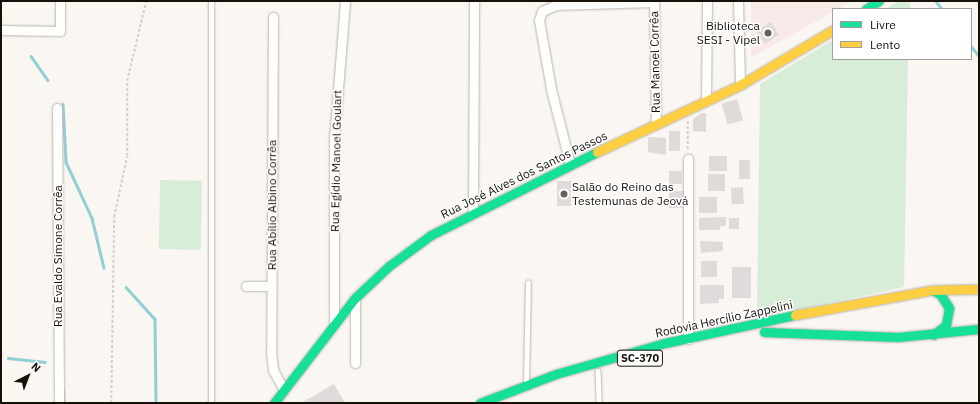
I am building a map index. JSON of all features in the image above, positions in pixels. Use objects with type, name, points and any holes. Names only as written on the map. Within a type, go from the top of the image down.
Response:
[{"type":"main road","points":[[868,8],[879,1]]},
{"type":"main road","name":"Rua José Alves dos Santos Passos","points":[[274,403],[334,322],[355,298],[412,248],[473,211],[740,85],[832,31]]},
{"type":"main road","name":"Rodovia Hercílio Zappelini","points":[[480,403],[526,385],[586,365],[688,339],[872,299],[932,290],[979,289]]},
{"type":"main road","points":[[932,290],[940,294],[949,308],[946,325],[933,335]]},
{"type":"main road","name":"Rodovia Hercílio Zappelini","points":[[506,403],[598,370],[693,345],[780,330],[898,337],[933,335],[979,329]]},
{"type":"street","points":[[1,30],[60,31],[60,1]]},
{"type":"street","name":"Rua Egídio Manoel Goulart","points":[[334,322],[334,139],[345,1]]},
{"type":"street","points":[[473,211],[474,1]]},
{"type":"street","points":[[706,101],[707,1]]},
{"type":"street","points":[[738,1],[740,85]]},
{"type":"street","points":[[570,164],[551,89],[539,20],[546,8],[556,3],[654,2]]},
{"type":"street","name":"Rua Manoel Corrêa","points":[[654,2],[656,124]]},
{"type":"street","name":"Rua Abílio Albino Corrêa","points":[[273,17],[271,286],[272,361],[284,390]]},
{"type":"street","name":"Rua Evaldo Simone Corrêa","points":[[57,108],[59,403]]},
{"type":"street","points":[[688,159],[688,339]]},
{"type":"street","points":[[246,286],[271,286]]},
{"type":"street","points":[[355,298],[355,363]]},
{"type":"lane","points":[[211,1],[211,403]]},
{"type":"lane","points":[[526,385],[528,283]]},
{"type":"lane","points":[[598,370],[599,403]]},
{"type":"path","points":[[111,403],[114,217],[127,156],[127,81],[146,1]]},
{"type":"path","points":[[688,109],[688,159]]},
{"type":"shaded area","points":[[751,1],[852,1],[840,8],[832,8],[832,12],[751,58]]},
{"type":"green space","points":[[898,1],[909,1],[911,8],[887,8]]},
{"type":"green space","points":[[832,41],[832,60],[908,60],[904,287],[789,312],[757,313],[760,84]]},
{"type":"green space","points":[[160,180],[202,181],[201,250],[159,249]]},
{"type":"building","name":"Biblioteca SESI - Vipel","points":[[771,22],[779,35],[765,44],[757,31]]},
{"type":"building","points":[[737,99],[743,120],[728,125],[722,103]]},
{"type":"building","points":[[701,113],[706,113],[706,132],[693,131],[693,119]]},
{"type":"building","points":[[669,131],[680,131],[680,151],[669,151]]},
{"type":"building","points":[[648,137],[666,138],[666,155],[648,152]]},
{"type":"building","points":[[709,156],[727,156],[727,171],[709,171]]},
{"type":"building","points":[[739,160],[750,160],[750,179],[739,179]]},
{"type":"building","points":[[669,171],[682,171],[682,184],[669,184]]},
{"type":"building","points":[[708,174],[725,174],[725,191],[708,191]]},
{"type":"building","name":"Salão do Reino das Testemunas de Jeová","points":[[557,181],[571,181],[571,206],[557,206]]},
{"type":"building","points":[[743,187],[744,204],[732,205],[731,188]]},
{"type":"building","points":[[669,191],[684,191],[684,208],[669,208]]},
{"type":"building","points":[[699,197],[717,197],[717,213],[699,213]]},
{"type":"building","points":[[726,217],[726,226],[720,226],[720,230],[699,230],[699,218]]},
{"type":"building","points":[[729,218],[739,218],[739,229],[729,229]]},
{"type":"building","points":[[700,241],[723,242],[723,251],[701,253]]},
{"type":"building","points":[[701,261],[717,261],[717,277],[701,277]]},
{"type":"building","points":[[732,267],[751,267],[751,298],[732,298]]},
{"type":"building","points":[[700,285],[724,285],[724,299],[719,299],[719,303],[700,304]]},
{"type":"building","points":[[334,384],[345,403],[301,403]]},
{"type":"waterway","points":[[936,1],[941,8]]},
{"type":"waterway","points":[[972,47],[979,56]]},
{"type":"waterway","points":[[31,56],[48,80]]},
{"type":"waterway","points":[[63,104],[66,162],[92,218],[104,268]]},
{"type":"waterway","points":[[126,287],[155,319],[156,403]]},
{"type":"waterway","points":[[8,358],[45,362]]},
{"type":"waterway","points":[[63,388],[64,403]]},
{"type":"traffic: fast","points":[[868,8],[879,1]]},
{"type":"traffic: fast","points":[[274,403],[355,298],[389,266],[431,235],[597,152]]},
{"type":"traffic: fast","points":[[932,290],[940,294],[949,308],[946,325],[933,335]]},
{"type":"traffic: fast","points":[[480,403],[556,374],[665,343],[795,315]]},
{"type":"traffic: fast","points":[[764,332],[898,337],[979,329]]},
{"type":"traffic: slow","points":[[597,152],[740,85],[832,31]]},
{"type":"traffic: slow","points":[[795,315],[932,290],[979,289]]},
{"type":"place","name":"Biblioteca SESI - Vipel","points":[[768,33]]},
{"type":"place","name":"Salão do Reino das Testemunas de Jeová","points":[[564,194]]}]
